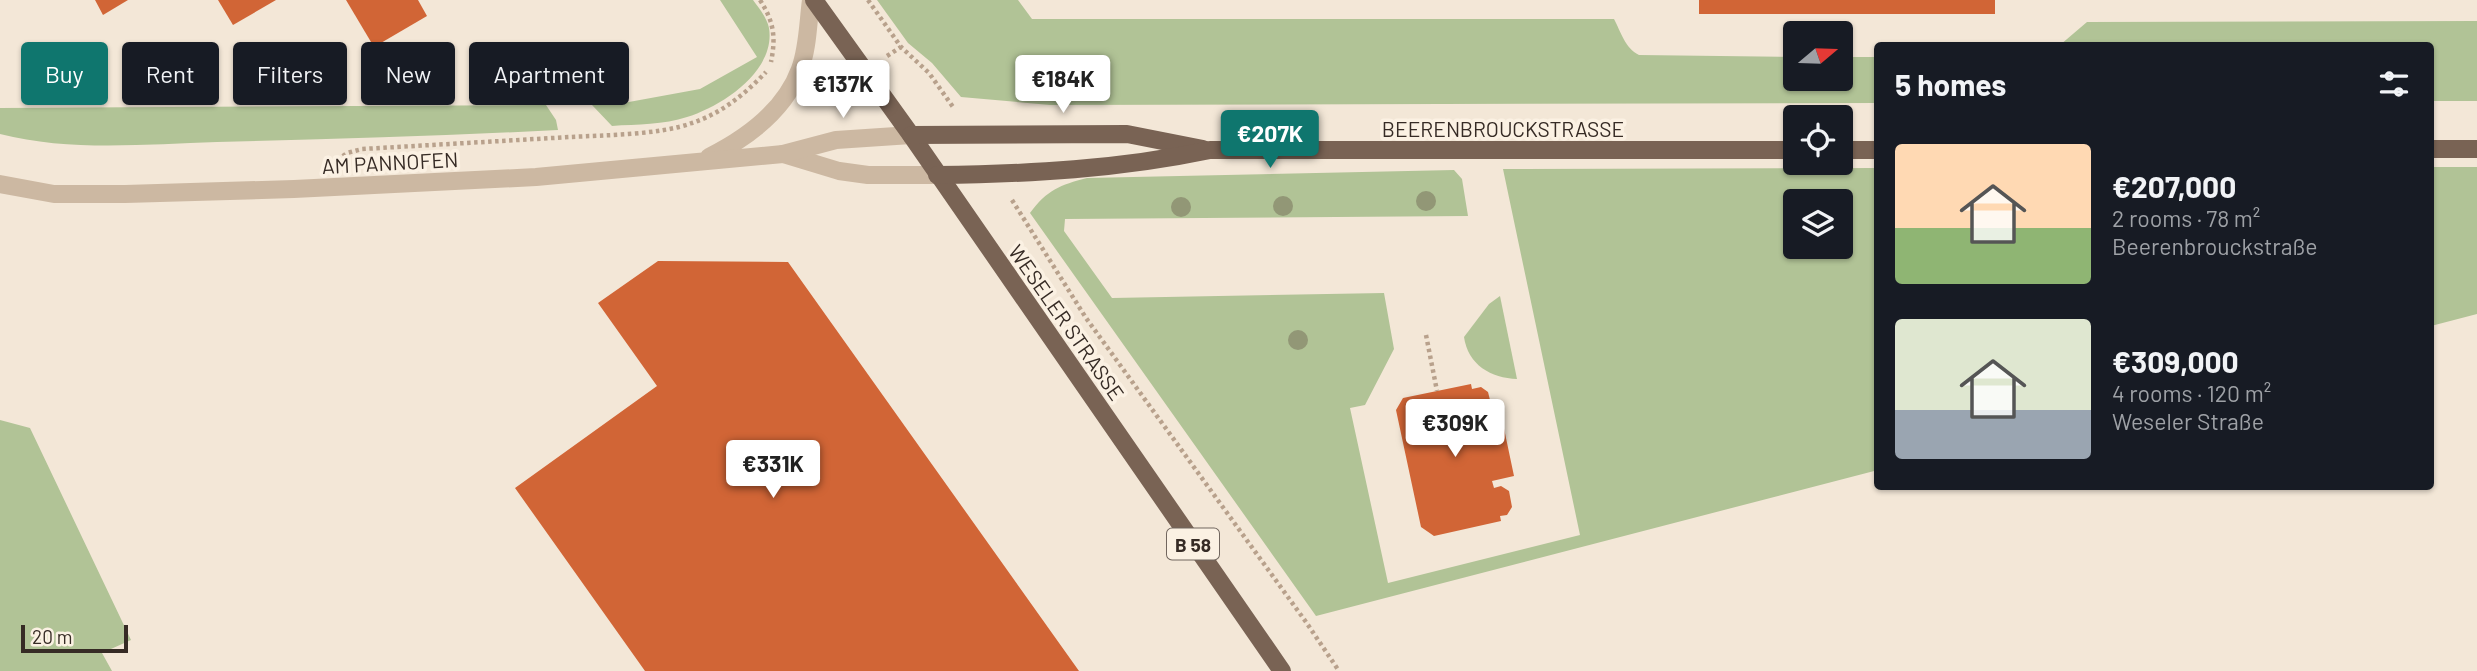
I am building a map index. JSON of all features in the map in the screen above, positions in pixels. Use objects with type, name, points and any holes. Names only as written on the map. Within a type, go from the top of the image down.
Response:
[{"type":"main road","name":"WESELER STRASSE","points":[[812,0],[911,135],[1282,671]]},
{"type":"main road","name":"BEERENBROUCKSTRASSE","points":[[911,135],[1126,134],[1160,138],[1210,150]]},
{"type":"main road","points":[[2434,149],[2477,149]]},
{"type":"main road","name":"BEERENBROUCKSTRASSE","points":[[937,175],[1124,166],[1210,150],[1783,150]]},
{"type":"main road","points":[[1853,150],[1874,150]]},
{"type":"street","points":[[699,162],[732,146],[755,130],[781,104],[801,68],[812,0]]},
{"type":"street","points":[[783,154],[836,140],[911,135]]},
{"type":"street","points":[[783,154],[839,171],[869,176],[937,175]]},
{"type":"street","name":"AM PANNOFEN","points":[[0,184],[54,194],[294,190],[536,177],[783,154]]},
{"type":"path","points":[[378,148],[622,134],[690,124],[721,110],[739,98],[770,68],[775,36],[770,16],[761,0]]},
{"type":"path","points":[[868,0],[901,47],[929,73],[970,134]]},
{"type":"path","points":[[793,84],[820,96],[836,90],[901,47]]},
{"type":"path","points":[[996,174],[1086,318],[1339,671]]},
{"type":"path","points":[[1426,335],[1437,391]]},
{"type":"green space","points":[[720,0],[753,0],[769,28],[769,44],[764,58],[744,85],[701,112],[660,123],[612,126],[592,105],[629,105],[629,102],[700,89],[757,57]]},
{"type":"green space","points":[[877,0],[1018,0],[1032,19],[1614,19],[1627,44],[1639,55],[1783,57],[1783,91],[1853,91],[1853,57],[1874,57],[1874,103],[1050,105],[961,97],[932,63],[908,43]]},
{"type":"green space","points":[[2477,21],[2477,101],[2434,101],[2434,42],[2064,42],[2087,22]]},
{"type":"green space","points":[[546,105],[556,120],[558,130],[81,145],[27,140],[0,134],[0,108]]},
{"type":"green space","points":[[2434,167],[2477,167],[2477,314],[2434,325]]},
{"type":"green space","points":[[1783,168],[1783,175],[1853,175],[1853,168],[1874,168],[1874,471],[1316,616],[1030,213],[1042,199],[1069,183],[1087,178],[1454,170],[1462,179],[1468,216],[1065,219],[1064,231],[1112,298],[1384,293],[1394,349],[1365,405],[1350,408],[1388,583],[1580,535],[1503,169]]},
{"type":"green space","points":[[1500,296],[1517,379],[1498,376],[1482,368],[1466,347],[1464,337],[1489,304]]},
{"type":"green space","points":[[0,420],[30,428],[131,640],[102,653],[112,671],[0,671]]},
{"type":"building","points":[[95,0],[128,0],[103,15]]},
{"type":"building","points":[[218,0],[276,0],[233,25]]},
{"type":"building","points":[[346,0],[418,0],[427,16],[383,42],[371,42]]},
{"type":"building","points":[[1699,0],[1995,0],[1995,14],[1699,14]]},
{"type":"building","points":[[658,261],[788,262],[1079,671],[645,671],[515,488],[657,386],[598,303]]},
{"type":"building","points":[[1471,384],[1472,389],[1481,387],[1488,392],[1492,408],[1487,422],[1502,419],[1514,476],[1492,481],[1494,488],[1501,486],[1509,491],[1512,507],[1507,515],[1500,516],[1501,521],[1434,536],[1421,527],[1396,410],[1403,398]]}]
